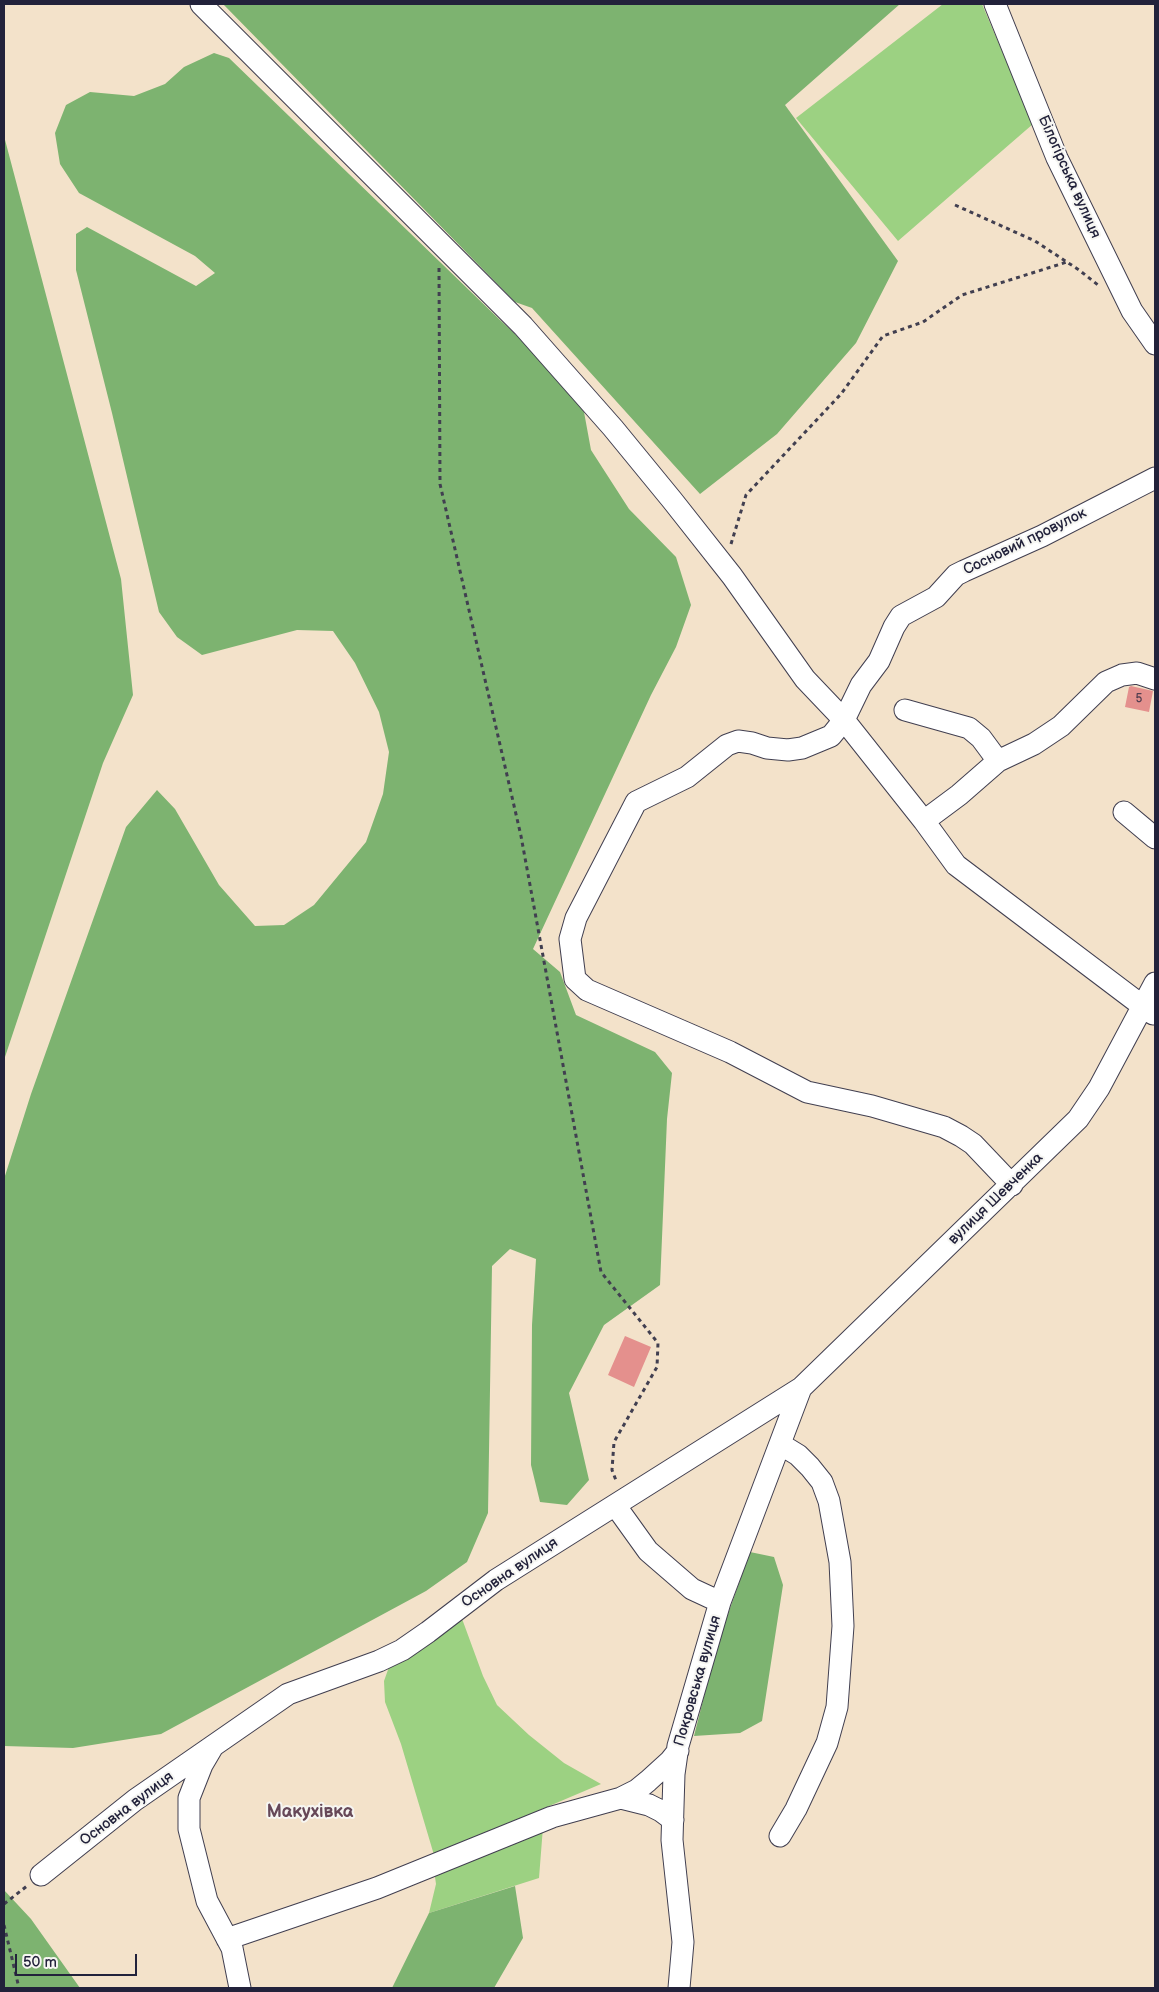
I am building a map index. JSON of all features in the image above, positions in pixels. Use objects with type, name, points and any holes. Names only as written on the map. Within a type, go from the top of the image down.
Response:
[{"type":"street","points":[[201,4],[523,326],[613,428],[724,566],[805,679],[844,720],[924,821],[956,866],[1149,1011]]},
{"type":"street","name":"Білогірська вулиця","points":[[996,4],[1057,158],[1132,311],[1155,344]]},
{"type":"street","name":"Сосновий провулок","points":[[1012,1185],[972,1144],[944,1127],[872,1106],[807,1092],[730,1052],[587,990],[574,979],[570,939],[576,918],[636,802],[688,778],[732,743],[738,741],[752,743],[767,748],[802,748],[831,736],[844,720],[861,685],[879,661],[901,616],[936,596],[956,575],[1042,536],[1155,478]]},
{"type":"street","points":[[924,821],[959,795],[998,761],[1034,744],[1061,726],[1106,682],[1122,675],[1137,673],[1155,679]]},
{"type":"street","points":[[905,710],[969,728],[981,738],[998,761]]},
{"type":"street","points":[[1124,812],[1155,838]]},
{"type":"street","name":"вулиця Шевченка","points":[[801,1388],[1078,1119],[1149,1011],[1155,983]]},
{"type":"street","name":"Основна вулиця","points":[[41,1875],[170,1776],[288,1694],[379,1661],[402,1650],[496,1580],[801,1388]]},
{"type":"street","name":"Покровська вулиця","points":[[678,1988],[683,1942],[672,1840],[674,1774],[678,1751],[720,1602],[801,1388]]},
{"type":"street","points":[[780,1444],[798,1455],[810,1467],[822,1482],[829,1501],[840,1562],[843,1626],[837,1707],[827,1743],[796,1809],[780,1836]]},
{"type":"street","points":[[619,1503],[648,1551],[692,1589],[720,1602]]},
{"type":"street","name":"Основна вулиця","points":[[214,1744],[202,1765],[189,1798],[188,1829],[207,1901],[232,1948],[240,1988]]},
{"type":"street","points":[[227,1938],[377,1888],[552,1817],[621,1798],[637,1790],[648,1781],[678,1751]]},
{"type":"street","points":[[170,1776],[181,1781],[186,1786],[189,1798]]},
{"type":"street","points":[[621,1798],[649,1805],[673,1820]]},
{"type":"path","points":[[955,205],[1035,241],[1102,288]]},
{"type":"path","points":[[439,243],[440,484],[521,836],[600,1272],[658,1343],[656,1367],[614,1442],[612,1470],[619,1503]]},
{"type":"path","points":[[724,566],[746,495],[841,394],[883,336],[923,322],[962,295],[1067,262]]},
{"type":"path","points":[[4,1904],[41,1875]]},
{"type":"path","points":[[4,1925],[19,1988]]},
{"type":"green space","points":[[223,4],[900,4],[785,105],[898,261],[856,343],[777,434],[700,494],[532,308],[515,302]]},
{"type":"green space","points":[[943,4],[982,4],[1033,124],[898,241],[796,118]]},
{"type":"green space","points":[[214,53],[229,58],[557,373],[584,412],[591,450],[629,509],[676,557],[691,605],[676,647],[651,695],[533,949],[560,972],[576,1015],[655,1052],[672,1073],[667,1119],[660,1285],[604,1325],[569,1393],[589,1480],[567,1505],[540,1502],[531,1465],[532,1325],[536,1259],[510,1249],[492,1266],[488,1513],[467,1562],[426,1591],[161,1734],[73,1748],[4,1746],[4,1179],[31,1094],[126,827],[157,790],[175,809],[219,885],[255,926],[284,925],[314,905],[366,842],[383,794],[389,752],[379,712],[355,663],[333,631],[297,630],[202,655],[177,637],[159,612],[76,270],[76,234],[87,227],[196,286],[215,273],[195,256],[79,193],[60,164],[55,133],[66,105],[90,92],[134,96],[165,84],[184,67]]},
{"type":"green space","points":[[4,136],[121,579],[133,695],[103,763],[4,1060]]},
{"type":"green space","points":[[750,1552],[774,1557],[783,1585],[762,1721],[740,1733],[694,1736],[717,1645]]},
{"type":"green space","points":[[461,1616],[483,1676],[497,1705],[529,1735],[564,1763],[601,1784],[434,1855],[401,1744],[385,1702],[384,1681],[389,1667]]},
{"type":"green space","points":[[543,1827],[539,1878],[429,1913],[436,1884],[434,1870]]},
{"type":"green space","points":[[515,1886],[523,1938],[494,1988],[392,1988],[429,1913]]},
{"type":"green space","points":[[4,1890],[31,1919],[80,1988],[4,1988]]},
{"type":"building","points":[[1129,687],[1153,691],[1149,712],[1125,707]]},
{"type":"building","points":[[625,1336],[651,1347],[634,1387],[608,1375]]},
{"type":"district","name":"Макухівка","points":[[310,1812]]}]
